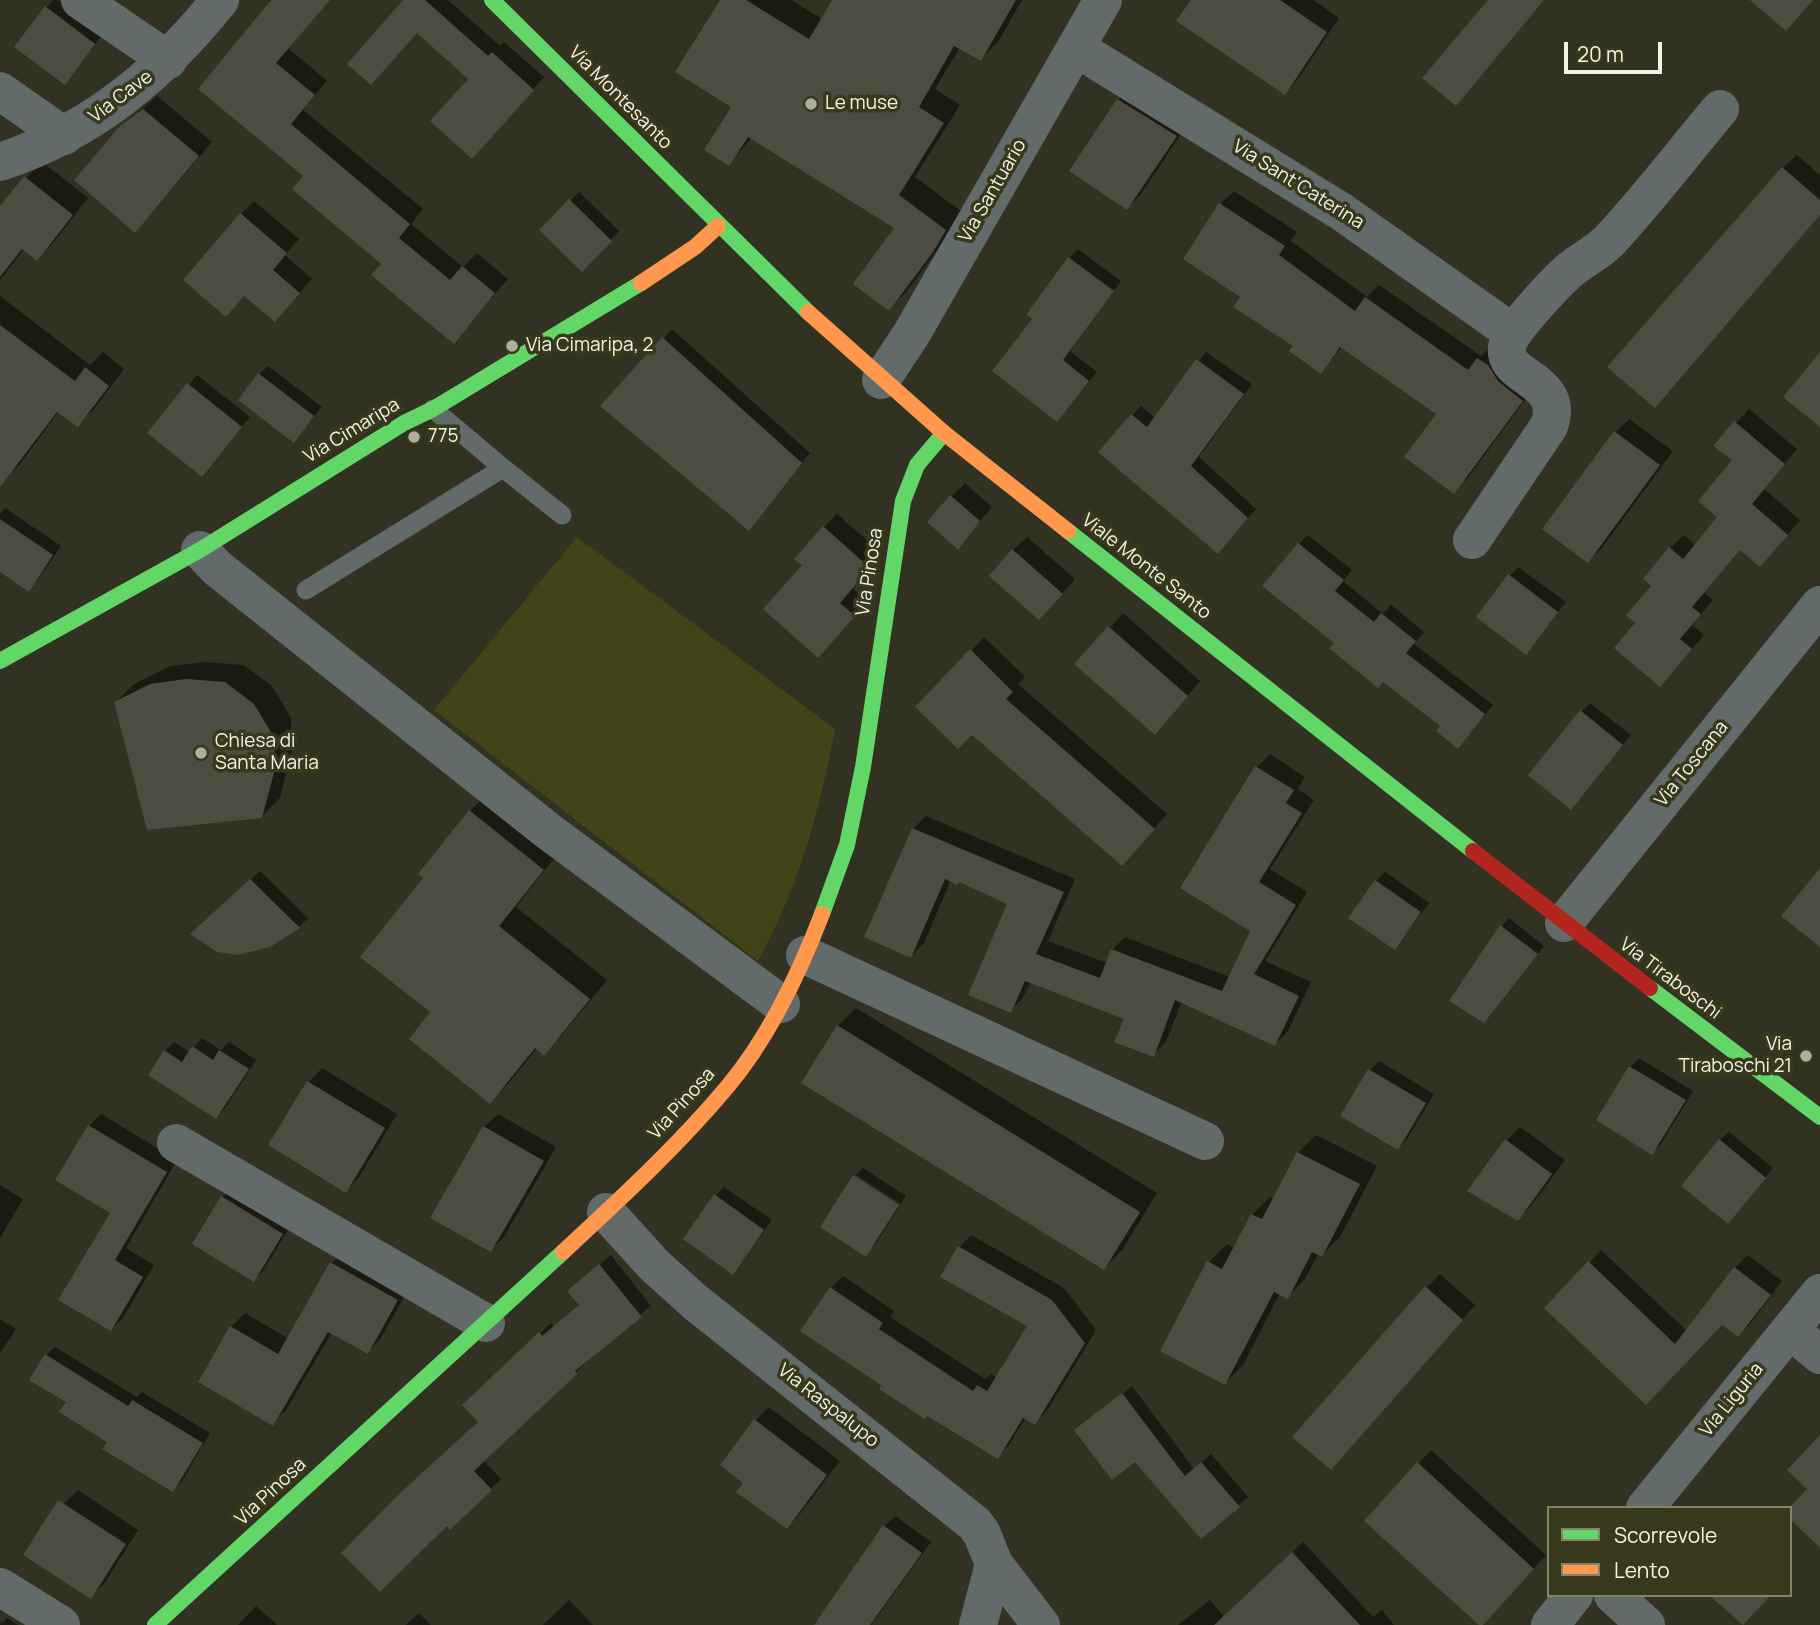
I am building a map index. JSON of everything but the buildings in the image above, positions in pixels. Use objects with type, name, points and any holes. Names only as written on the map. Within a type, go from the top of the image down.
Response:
[{"type":"street","points":[[80,0],[168,60]]},
{"type":"street","name":"Via Cave","points":[[0,162],[64,136],[116,102],[168,60],[220,0]]},
{"type":"street","name":"Via Montesanto","points":[[492,0],[718,226]]},
{"type":"street","name":"Via Santuario","points":[[881,380],[912,333],[1103,0]]},
{"type":"street","name":"Via Sant'Caterina","points":[[1076,48],[1342,212],[1513,333]]},
{"type":"street","points":[[0,92],[64,136]]},
{"type":"street","points":[[1472,540],[1549,426],[1553,410],[1545,391],[1510,361],[1507,351],[1513,333],[1564,276],[1608,241],[1720,109]]},
{"type":"street","name":"Viale Monte Santo","points":[[718,226],[881,380],[944,433],[1564,923]]},
{"type":"street","name":"Via Cimaripa","points":[[0,661],[200,550],[404,423],[433,409],[654,275],[695,247],[718,226]]},
{"type":"street","name":"Via Pinosa","points":[[155,1625],[606,1212],[712,1105],[752,1052],[781,1004],[805,955],[841,865],[859,792],[903,501],[917,465],[944,433]]},
{"type":"street","points":[[200,550],[217,568],[548,831],[781,1004]]},
{"type":"street","name":"Via Toscana","points":[[1564,923],[1820,605]]},
{"type":"street","name":"Via Tiraboschi","points":[[1564,923],[1820,1117]]},
{"type":"street","points":[[805,955],[1205,1141]]},
{"type":"street","points":[[176,1143],[486,1323]]},
{"type":"street","name":"Via Raspalupo","points":[[606,1212],[646,1257],[695,1302],[966,1515],[982,1534],[994,1564],[1041,1625]]},
{"type":"street","name":"Via Liguria","points":[[1647,1506],[1820,1293]]},
{"type":"street","points":[[1790,1330],[1820,1356]]},
{"type":"street","points":[[978,1625],[994,1564]]},
{"type":"street","points":[[0,1587],[61,1625]]},
{"type":"street","points":[[1550,1625],[1572,1597]]},
{"type":"street","points":[[1615,1597],[1646,1625]]},
{"type":"lane","points":[[433,409],[562,515]]},
{"type":"lane","points":[[306,590],[503,468]]},
{"type":"green space","points":[[577,537],[835,729],[806,848],[785,906],[758,961],[434,710]]},
{"type":"traffic: fast","points":[[492,0],[808,312]]},
{"type":"traffic: fast","points":[[0,661],[200,550],[404,423],[433,409],[641,283]]},
{"type":"traffic: fast","points":[[822,914],[847,845],[863,767],[903,501],[917,465],[944,433]]},
{"type":"traffic: fast","points":[[1068,531],[1473,851]]},
{"type":"traffic: fast","points":[[1650,988],[1820,1117]]},
{"type":"traffic: fast","points":[[155,1625],[563,1252]]},
{"type":"traffic: slow","points":[[641,283],[695,247],[718,226]]},
{"type":"traffic: slow","points":[[808,312],[944,433],[1068,531]]},
{"type":"traffic: slow","points":[[563,1252],[669,1151],[743,1067],[782,1004],[822,914]]},
{"type":"traffic: jam","points":[[1473,851],[1650,988]]},
{"type":"place","name":"Le muse","points":[[811,104]]},
{"type":"place","name":"Via Cimaripa, 2","points":[[512,346]]},
{"type":"place","name":"775","points":[[414,437]]},
{"type":"place","name":"Chiesa di Santa Maria","points":[[201,753]]},
{"type":"place","name":"Via Tiraboschi 21","points":[[1806,1056]]}]
